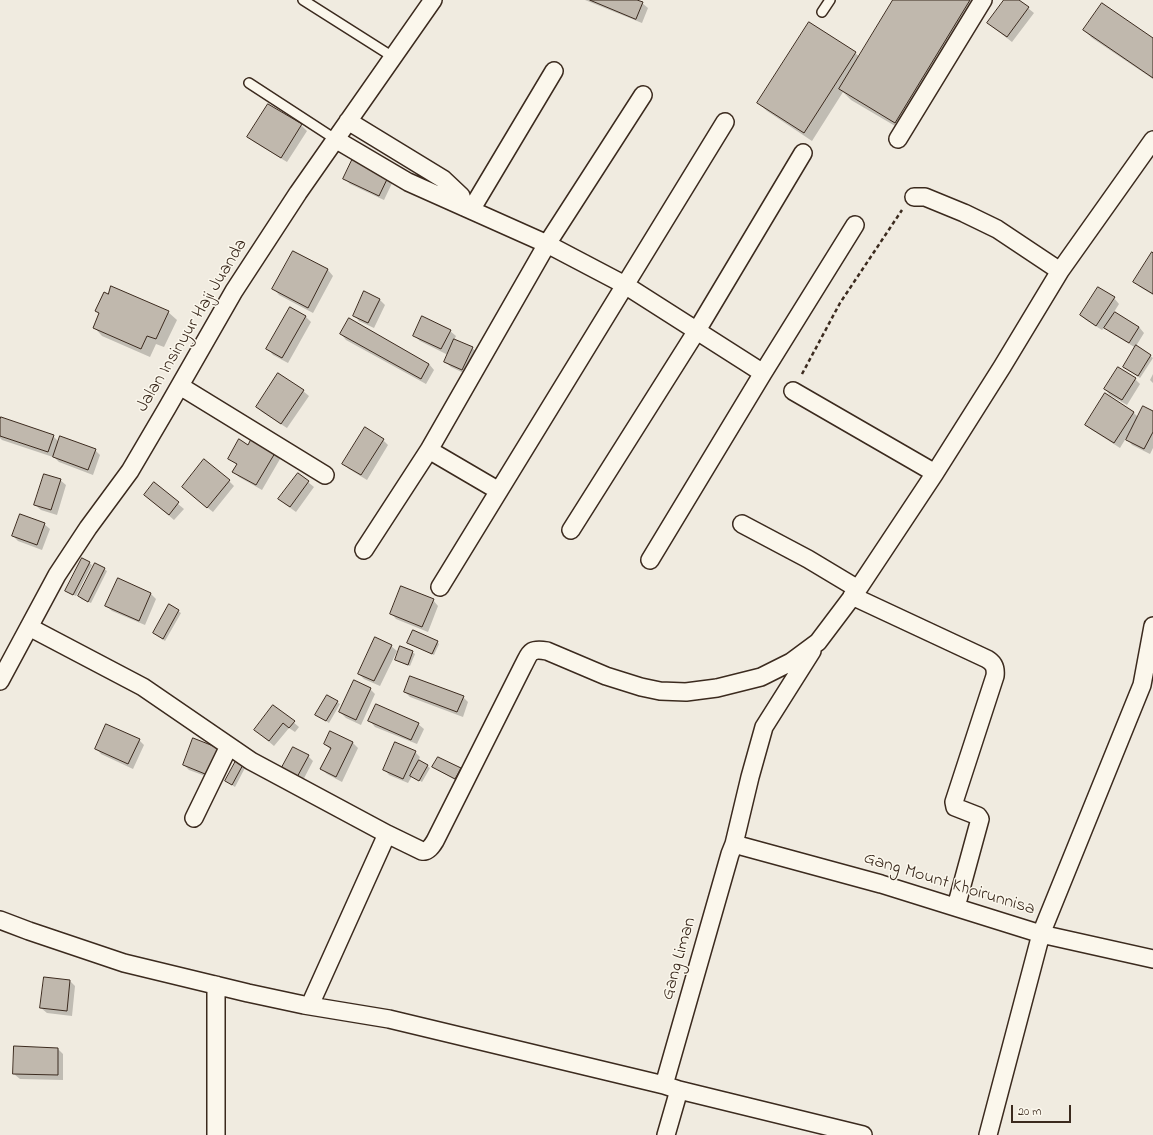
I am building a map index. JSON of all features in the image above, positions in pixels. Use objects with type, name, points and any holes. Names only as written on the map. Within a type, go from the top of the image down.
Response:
[{"type":"street","name":"Jalan Insinyur Haji Juanda","points":[[2,673],[57,575],[88,528],[130,471],[234,292],[298,193],[433,0]]},
{"type":"street","points":[[898,140],[983,0]]},
{"type":"street","points":[[468,208],[554,71]]},
{"type":"street","points":[[364,550],[429,450],[547,244],[643,95]]},
{"type":"street","points":[[348,121],[443,179],[461,196],[468,208]]},
{"type":"street","points":[[440,587],[725,122]]},
{"type":"street","points":[[335,139],[408,182],[547,244],[625,285],[696,332],[763,373]]},
{"type":"street","points":[[29,627],[143,687],[252,761],[387,834],[424,852],[430,849],[435,841],[531,652],[537,649],[546,651],[606,676],[641,687],[660,691],[686,692],[717,688],[761,678],[791,662],[818,642],[855,593],[935,473],[1060,271],[1153,140]]},
{"type":"street","points":[[571,530],[696,332],[803,153]]},
{"type":"street","points":[[914,197],[925,197],[964,213],[997,229],[1060,271]]},
{"type":"street","points":[[650,560],[763,373],[855,225]]},
{"type":"street","points":[[180,386],[325,475]]},
{"type":"street","points":[[793,391],[935,473]]},
{"type":"street","points":[[429,450],[499,491]]},
{"type":"street","points":[[742,524],[808,559],[855,593],[988,659],[994,664],[996,670],[995,676],[954,802],[956,807],[978,816],[980,819],[956,907]]},
{"type":"street","points":[[988,1135],[1041,934],[1142,685],[1153,626]]},
{"type":"street","name":"Gang Liman","points":[[666,1135],[672,1088],[730,854],[734,844],[764,727],[818,642]]},
{"type":"street","points":[[194,818],[229,746]]},
{"type":"street","points":[[310,1005],[387,834]]},
{"type":"street","name":"Gang Mount Khoirunnisa","points":[[734,844],[881,884],[1041,934],[1153,959]]},
{"type":"street","points":[[0,920],[124,963],[248,993],[388,1019],[864,1135]]},
{"type":"street","points":[[216,985],[216,1135]]},
{"type":"lane","points":[[303,0],[393,57]]},
{"type":"lane","points":[[822,12],[830,0]]},
{"type":"lane","points":[[249,83],[335,139]]},
{"type":"path","points":[[793,391],[840,303],[905,205],[914,197]]},
{"type":"building","points":[[590,0],[637,0],[643,2],[636,19]]},
{"type":"building","points":[[893,0],[970,0],[895,123],[839,89]]},
{"type":"building","points":[[1004,0],[1019,0],[1029,7],[1007,37],[987,23]]},
{"type":"building","points":[[1102,3],[1153,38],[1153,78],[1083,30]]},
{"type":"building","points":[[809,22],[856,52],[804,133],[757,103]]},
{"type":"building","points":[[268,104],[302,124],[281,158],[247,137]]},
{"type":"building","points":[[354,156],[390,173],[379,196],[343,179]]},
{"type":"building","points":[[293,251],[328,269],[308,308],[272,289]]},
{"type":"building","points":[[1152,252],[1153,253],[1153,294],[1133,282]]},
{"type":"building","points":[[111,286],[169,311],[156,339],[147,336],[141,349],[93,328],[99,313],[95,311],[104,292],[108,294]]},
{"type":"building","points":[[1098,287],[1115,297],[1096,326],[1080,315]]},
{"type":"building","points":[[364,291],[380,299],[368,323],[353,316]]},
{"type":"building","points":[[290,307],[306,316],[282,358],[266,349]]},
{"type":"building","points":[[1115,312],[1139,327],[1129,343],[1104,328]]},
{"type":"building","points":[[422,316],[451,330],[441,349],[413,336]]},
{"type":"building","points":[[349,318],[429,364],[421,379],[340,334]]},
{"type":"building","points":[[454,339],[473,347],[462,370],[444,362]]},
{"type":"building","points":[[1136,345],[1151,355],[1138,376],[1123,367]]},
{"type":"building","points":[[1118,367],[1136,378],[1122,400],[1104,389]]},
{"type":"building","points":[[278,373],[304,390],[281,424],[256,407]]},
{"type":"building","points":[[1105,393],[1134,412],[1114,443],[1085,425]]},
{"type":"building","points":[[1143,406],[1153,411],[1153,432],[1144,449],[1126,440]]},
{"type":"building","points":[[1,417],[54,435],[48,452],[0,436]]},
{"type":"building","points":[[365,427],[384,439],[361,475],[342,464]]},
{"type":"building","points":[[60,436],[96,449],[88,470],[53,457]]},
{"type":"building","points":[[239,439],[248,445],[251,439],[275,453],[256,485],[232,472],[237,464],[228,459]]},
{"type":"building","points":[[204,459],[230,480],[207,508],[182,487]]},
{"type":"building","points":[[298,473],[309,481],[290,507],[278,499]]},
{"type":"building","points":[[44,474],[61,479],[51,510],[34,505]]},
{"type":"building","points":[[154,482],[179,502],[169,515],[144,495]]},
{"type":"building","points":[[20,514],[45,523],[37,545],[12,536]]},
{"type":"building","points":[[82,558],[90,562],[73,595],[65,591]]},
{"type":"building","points":[[95,563],[105,568],[88,602],[78,596]]},
{"type":"building","points":[[118,578],[151,593],[139,621],[105,606]]},
{"type":"building","points":[[401,586],[434,599],[422,627],[390,614]]},
{"type":"building","points":[[169,604],[179,610],[163,639],[153,633]]},
{"type":"building","points":[[413,630],[438,641],[432,654],[407,643]]},
{"type":"building","points":[[375,637],[392,645],[374,681],[358,674]]},
{"type":"building","points":[[400,646],[413,651],[408,665],[395,660]]},
{"type":"building","points":[[410,676],[464,696],[457,712],[404,692]]},
{"type":"building","points":[[354,680],[371,688],[356,720],[339,712]]},
{"type":"building","points":[[327,695],[338,701],[326,721],[315,715]]},
{"type":"building","points":[[376,704],[419,723],[411,740],[368,721]]},
{"type":"building","points":[[273,705],[295,721],[289,728],[283,723],[269,741],[254,730]]},
{"type":"building","points":[[106,724],[140,739],[128,764],[95,749]]},
{"type":"building","points":[[330,731],[353,742],[336,777],[320,769],[331,748],[324,744]]},
{"type":"building","points":[[193,738],[221,749],[210,776],[183,765]]},
{"type":"building","points":[[395,742],[416,751],[403,779],[383,770]]},
{"type":"building","points":[[293,747],[309,755],[296,779],[280,771]]},
{"type":"building","points":[[238,757],[245,761],[232,785],[225,781]]},
{"type":"building","points":[[438,757],[461,768],[455,779],[432,767]]},
{"type":"building","points":[[419,760],[428,765],[419,781],[410,776]]},
{"type":"building","points":[[44,977],[70,980],[67,1011],[40,1008]]},
{"type":"building","points":[[14,1046],[58,1048],[58,1075],[13,1074]]}]
